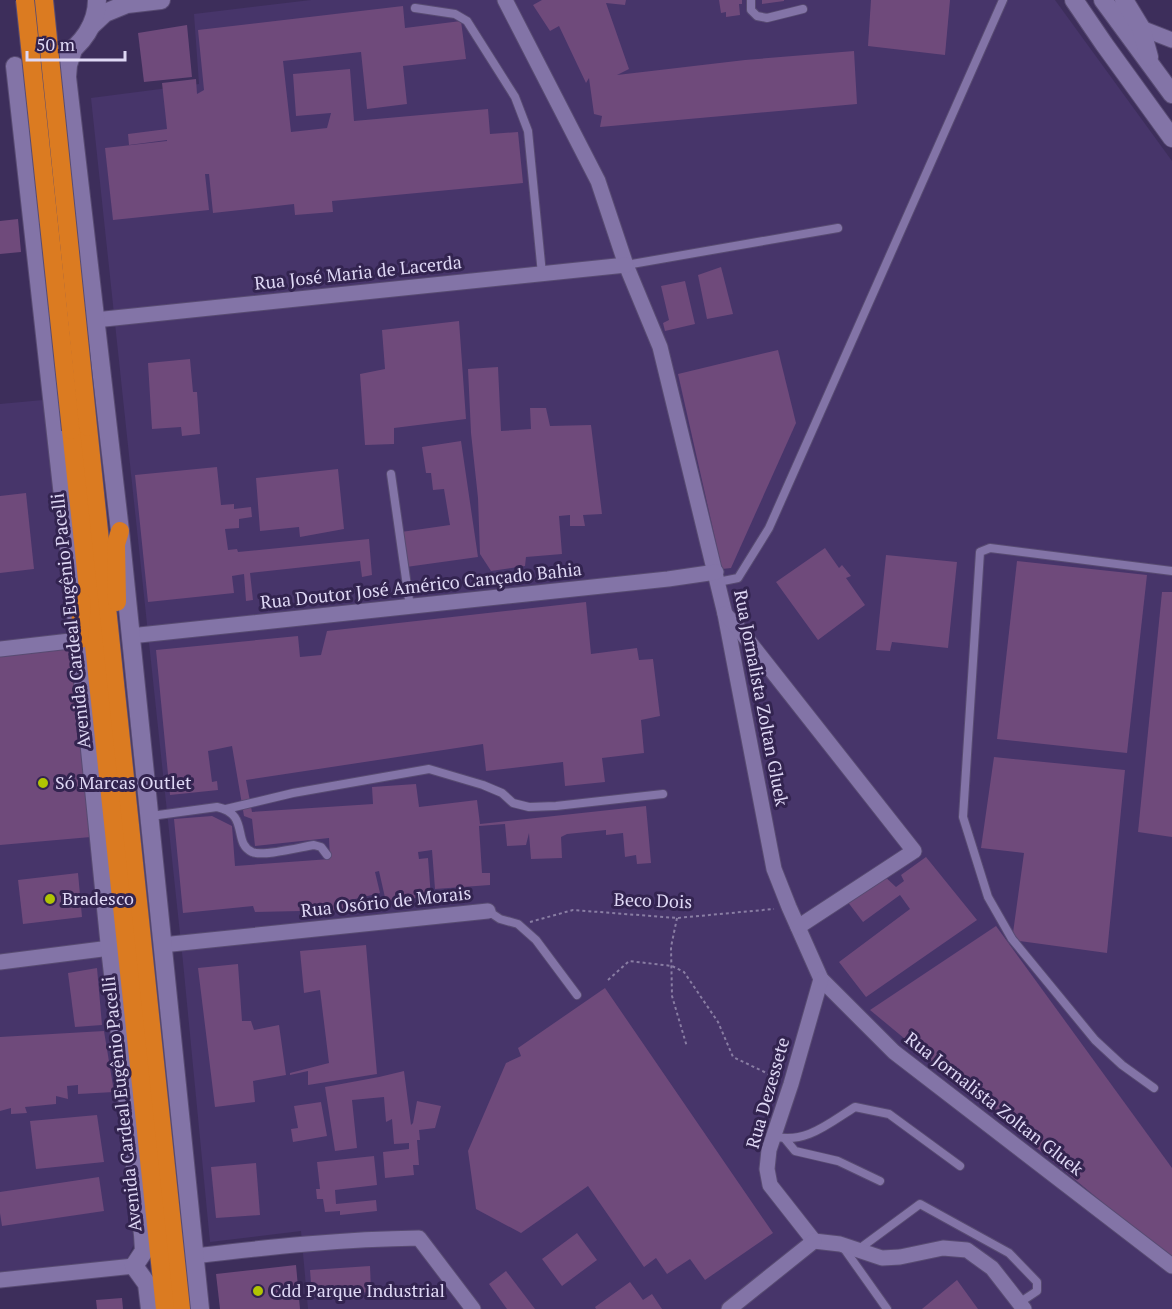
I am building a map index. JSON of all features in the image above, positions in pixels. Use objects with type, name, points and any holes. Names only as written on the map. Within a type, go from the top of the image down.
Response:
[{"type":"highway","name":"Avenida Cardeal Eugênio Pacelli","points":[[25,0],[116,691],[181,1309]]},
{"type":"highway","name":"Avenida Cardeal Eugênio Pacelli","points":[[44,0],[80,429],[86,559],[165,1309]]},
{"type":"highway","points":[[116,691],[119,676],[116,544],[120,531]]},
{"type":"highway","points":[[79,640],[86,559]]},
{"type":"main road","points":[[90,28],[97,0]]},
{"type":"main road","points":[[8,63],[36,66],[55,61],[73,50],[105,13],[127,4],[161,0]]},
{"type":"main road","points":[[1103,0],[1172,94]]},
{"type":"main road","points":[[1124,0],[1141,28],[1152,67]]},
{"type":"main road","points":[[1071,1],[1172,138]]},
{"type":"main road","points":[[73,50],[67,77],[120,531],[200,1309]]},
{"type":"main road","name":"Avenida Cardeal Eugênio Pacelli","points":[[8,63],[79,640],[84,728],[143,1235],[144,1251],[134,1266]]},
{"type":"main road","points":[[134,1266],[147,1284],[150,1309]]},
{"type":"street","name":"Rua Jornalista Zoltan Gluek","points":[[505,0],[598,181],[626,265],[660,347],[717,577],[774,869],[821,979],[894,1052],[1172,1266]]},
{"type":"street","points":[[1141,28],[1172,41]]},
{"type":"street","points":[[1147,48],[1172,41]]},
{"type":"street","name":"Rua José Maria de Lacerda","points":[[94,320],[626,265]]},
{"type":"street","name":"Rua Doutor José Américo Cançado Bahia","points":[[130,636],[668,579],[717,577]]},
{"type":"street","points":[[725,614],[739,628],[914,851],[798,927]]},
{"type":"street","points":[[0,649],[79,640]]},
{"type":"street","name":"Rua Osório de Morais","points":[[162,945],[488,911]]},
{"type":"street","points":[[0,962],[110,948]]},
{"type":"street","name":"Rua Dezessete","points":[[814,1241],[770,1185],[767,1169],[769,1150],[780,1138],[791,1084],[821,979]]},
{"type":"street","points":[[194,1256],[385,1238],[419,1238],[473,1309]]},
{"type":"street","points":[[729,1309],[814,1241],[840,1244],[882,1258],[900,1257],[943,1248],[967,1250],[992,1269],[1021,1306]]},
{"type":"street","points":[[0,1280],[134,1266]]},
{"type":"lane","points":[[751,0],[751,10],[757,16],[767,18],[804,9]]},
{"type":"lane","points":[[717,577],[738,578],[769,528],[1004,1]]},
{"type":"lane","points":[[415,8],[455,14],[467,21],[515,97],[528,130],[542,274]]},
{"type":"lane","points":[[626,265],[838,228]]},
{"type":"lane","points":[[391,474],[410,607]]},
{"type":"lane","points":[[1154,1088],[1122,1065],[1095,1040],[1012,939],[988,897],[963,817],[980,552],[990,548],[1172,571]]},
{"type":"lane","points":[[226,809],[293,793],[429,769],[483,785],[502,793],[513,803],[529,807],[663,794]]},
{"type":"lane","points":[[149,817],[217,807],[228,809],[238,821],[243,844],[252,852],[262,854],[314,845],[321,847],[327,855]]},
{"type":"lane","name":"Rua Osório de Morais","points":[[488,911],[500,919],[518,924],[536,940],[577,995]]},
{"type":"lane","points":[[780,1138],[810,1134],[855,1107],[889,1114],[960,1166]]},
{"type":"lane","points":[[780,1138],[795,1151],[838,1161],[880,1181]]},
{"type":"lane","points":[[858,1250],[920,1204],[1009,1253],[1025,1269],[1037,1282],[1037,1291],[1021,1306]]},
{"type":"lane","points":[[840,1244],[887,1309]]},
{"type":"path","name":"Beco Dois","points":[[518,924],[573,910],[677,918],[789,907]]},
{"type":"path","points":[[677,918],[671,947],[672,996],[687,1047]]},
{"type":"path","points":[[608,980],[629,961],[672,966],[684,972],[718,1022],[733,1057],[791,1084]]},
{"type":"shaded area","points":[[311,0],[1055,0],[1172,161],[1172,1309],[308,1309],[301,1231],[210,1242],[183,962],[91,98],[199,84],[194,14]]},
{"type":"shaded area","points":[[43,400],[69,622],[134,1244],[126,1261],[0,1273],[0,404]]},
{"type":"building","points":[[542,0],[626,0],[625,5],[606,3],[629,69],[617,75],[745,60],[854,51],[857,104],[600,127],[602,116],[594,114],[589,78],[586,83],[559,26],[550,31],[533,5]]},
{"type":"building","points":[[719,0],[742,0],[742,4],[739,4],[740,15],[726,17],[726,12],[721,13]]},
{"type":"building","points":[[762,0],[784,0],[784,1],[762,4]]},
{"type":"building","points":[[871,0],[950,0],[945,55],[868,46]]},
{"type":"building","points":[[403,6],[405,28],[461,21],[466,59],[403,66],[407,104],[367,109],[361,52],[283,61],[291,132],[327,128],[331,113],[296,116],[293,74],[350,69],[354,121],[488,109],[490,134],[518,132],[523,183],[332,201],[333,212],[295,215],[294,204],[213,213],[209,174],[205,174],[209,210],[113,220],[105,148],[167,141],[129,145],[128,134],[167,129],[162,83],[196,79],[197,94],[204,90],[198,30]]},
{"type":"building","points":[[187,25],[192,77],[144,82],[138,33]]},
{"type":"building","points":[[18,219],[21,252],[0,254],[0,221]]},
{"type":"building","points":[[721,267],[733,314],[707,319],[698,275]]},
{"type":"building","points":[[685,281],[695,324],[665,331],[663,323],[669,320],[661,286]]},
{"type":"building","points":[[459,321],[466,419],[394,428],[394,444],[365,445],[360,374],[385,369],[382,330]]},
{"type":"building","points":[[778,350],[796,423],[731,568],[722,569],[678,374]]},
{"type":"building","points":[[190,359],[193,392],[197,392],[200,434],[182,436],[181,427],[152,429],[148,363]]},
{"type":"building","points":[[498,367],[501,431],[531,429],[530,408],[546,408],[550,426],[591,425],[602,514],[583,515],[585,526],[570,526],[570,515],[559,516],[562,554],[526,557],[525,566],[491,571],[480,554],[468,369]]},
{"type":"building","points":[[461,441],[478,557],[406,567],[401,532],[450,525],[444,489],[433,490],[431,473],[426,473],[422,447]]},
{"type":"building","points":[[217,467],[221,505],[234,504],[234,509],[251,507],[252,517],[239,519],[239,528],[225,529],[228,550],[237,549],[238,552],[369,539],[372,575],[362,577],[360,561],[250,573],[253,600],[246,601],[244,574],[232,576],[234,593],[148,602],[135,475]]},
{"type":"building","points":[[338,469],[344,529],[300,537],[299,527],[260,531],[256,478]]},
{"type":"building","points":[[26,493],[34,569],[0,573],[0,496]]},
{"type":"building","points":[[825,548],[839,568],[842,565],[851,576],[846,578],[865,605],[818,640],[776,582]]},
{"type":"building","points":[[886,555],[957,562],[948,648],[892,642],[890,651],[876,650]]},
{"type":"building","points":[[1017,561],[1147,575],[1127,753],[997,739]]},
{"type":"building","points":[[1162,592],[1172,592],[1172,837],[1138,832]]},
{"type":"building","points":[[586,602],[591,654],[637,648],[639,660],[653,659],[660,716],[641,720],[644,753],[602,758],[605,782],[565,786],[563,762],[486,771],[483,744],[246,780],[252,812],[373,804],[372,787],[416,784],[419,807],[477,800],[480,824],[646,806],[651,863],[637,864],[636,855],[625,857],[623,833],[606,835],[606,830],[567,834],[561,837],[562,858],[531,859],[529,833],[526,845],[507,846],[505,824],[479,826],[482,873],[490,873],[490,885],[435,889],[432,850],[418,852],[419,859],[428,858],[431,897],[386,902],[379,871],[375,872],[380,893],[351,900],[347,910],[255,912],[253,906],[183,913],[174,819],[212,816],[232,826],[235,866],[330,859],[329,838],[255,846],[252,819],[244,816],[232,746],[208,751],[212,782],[217,781],[218,790],[170,795],[156,650],[298,636],[300,657],[321,655],[327,631]]},
{"type":"building","name":"Só Marcas Outlet","points":[[73,642],[91,837],[0,845],[0,649]]},
{"type":"building","points":[[994,757],[1125,770],[1107,953],[1012,940],[1024,853],[981,848]]},
{"type":"building","points":[[926,857],[977,920],[866,997],[839,962],[910,909],[900,895],[863,922],[847,901],[882,874],[896,887],[904,881],[901,875]]},
{"type":"building","name":"Bradesco","points":[[78,873],[82,917],[23,924],[18,880]]},
{"type":"building","points":[[996,926],[1172,1168],[1172,1260],[870,1010]]},
{"type":"building","points":[[366,945],[377,1074],[308,1085],[308,1071],[290,1075],[290,1073],[329,1063],[320,990],[304,993],[300,951]]},
{"type":"building","points":[[238,964],[242,1021],[251,1021],[254,1030],[279,1025],[286,1075],[253,1081],[255,1102],[215,1107],[198,968]]},
{"type":"building","points":[[97,968],[102,1025],[75,1027],[68,973]]},
{"type":"building","points":[[605,988],[773,1233],[705,1280],[690,1259],[667,1274],[656,1258],[644,1267],[588,1186],[521,1233],[476,1209],[468,1151],[506,1063],[521,1056],[518,1048]]},
{"type":"building","points":[[104,1031],[114,1092],[78,1094],[78,1085],[67,1086],[68,1099],[56,1096],[56,1104],[25,1107],[27,1113],[11,1114],[11,1108],[0,1111],[0,1037]]},
{"type":"building","points":[[404,1071],[411,1125],[417,1101],[441,1106],[435,1128],[419,1130],[420,1140],[417,1140],[419,1165],[413,1165],[414,1175],[385,1178],[383,1152],[409,1149],[409,1143],[394,1144],[392,1119],[386,1122],[384,1097],[352,1100],[357,1148],[335,1151],[325,1087]]},
{"type":"building","points":[[321,1102],[327,1136],[293,1142],[291,1129],[298,1128],[294,1106]]},
{"type":"building","points":[[97,1115],[104,1162],[36,1169],[30,1121]]},
{"type":"building","points":[[374,1156],[377,1185],[335,1190],[336,1204],[376,1200],[377,1211],[340,1215],[340,1211],[325,1212],[323,1199],[317,1199],[316,1189],[320,1189],[317,1162]]},
{"type":"building","points":[[256,1163],[260,1215],[216,1218],[211,1167]]},
{"type":"building","points":[[99,1177],[104,1211],[2,1226],[0,1192]]},
{"type":"building","points":[[577,1233],[597,1260],[562,1286],[542,1259]]},
{"type":"building","name":"Cdd Parque Industrial","points":[[296,1265],[300,1309],[220,1309],[216,1274]]},
{"type":"building","points":[[370,1266],[371,1292],[312,1296],[310,1270]]},
{"type":"building","points":[[506,1271],[535,1309],[507,1309],[489,1284]]},
{"type":"building","points":[[957,1280],[978,1309],[922,1309]]},
{"type":"building","points":[[630,1282],[643,1300],[652,1294],[662,1309],[596,1309],[595,1307]]},
{"type":"building","points":[[122,1298],[123,1309],[97,1309],[96,1300]]},
{"type":"place","name":"Só Marcas Outlet","points":[[43,783]]},
{"type":"place","name":"Bradesco","points":[[50,899]]},
{"type":"place","name":"Cdd Parque Industrial","points":[[258,1291]]}]
